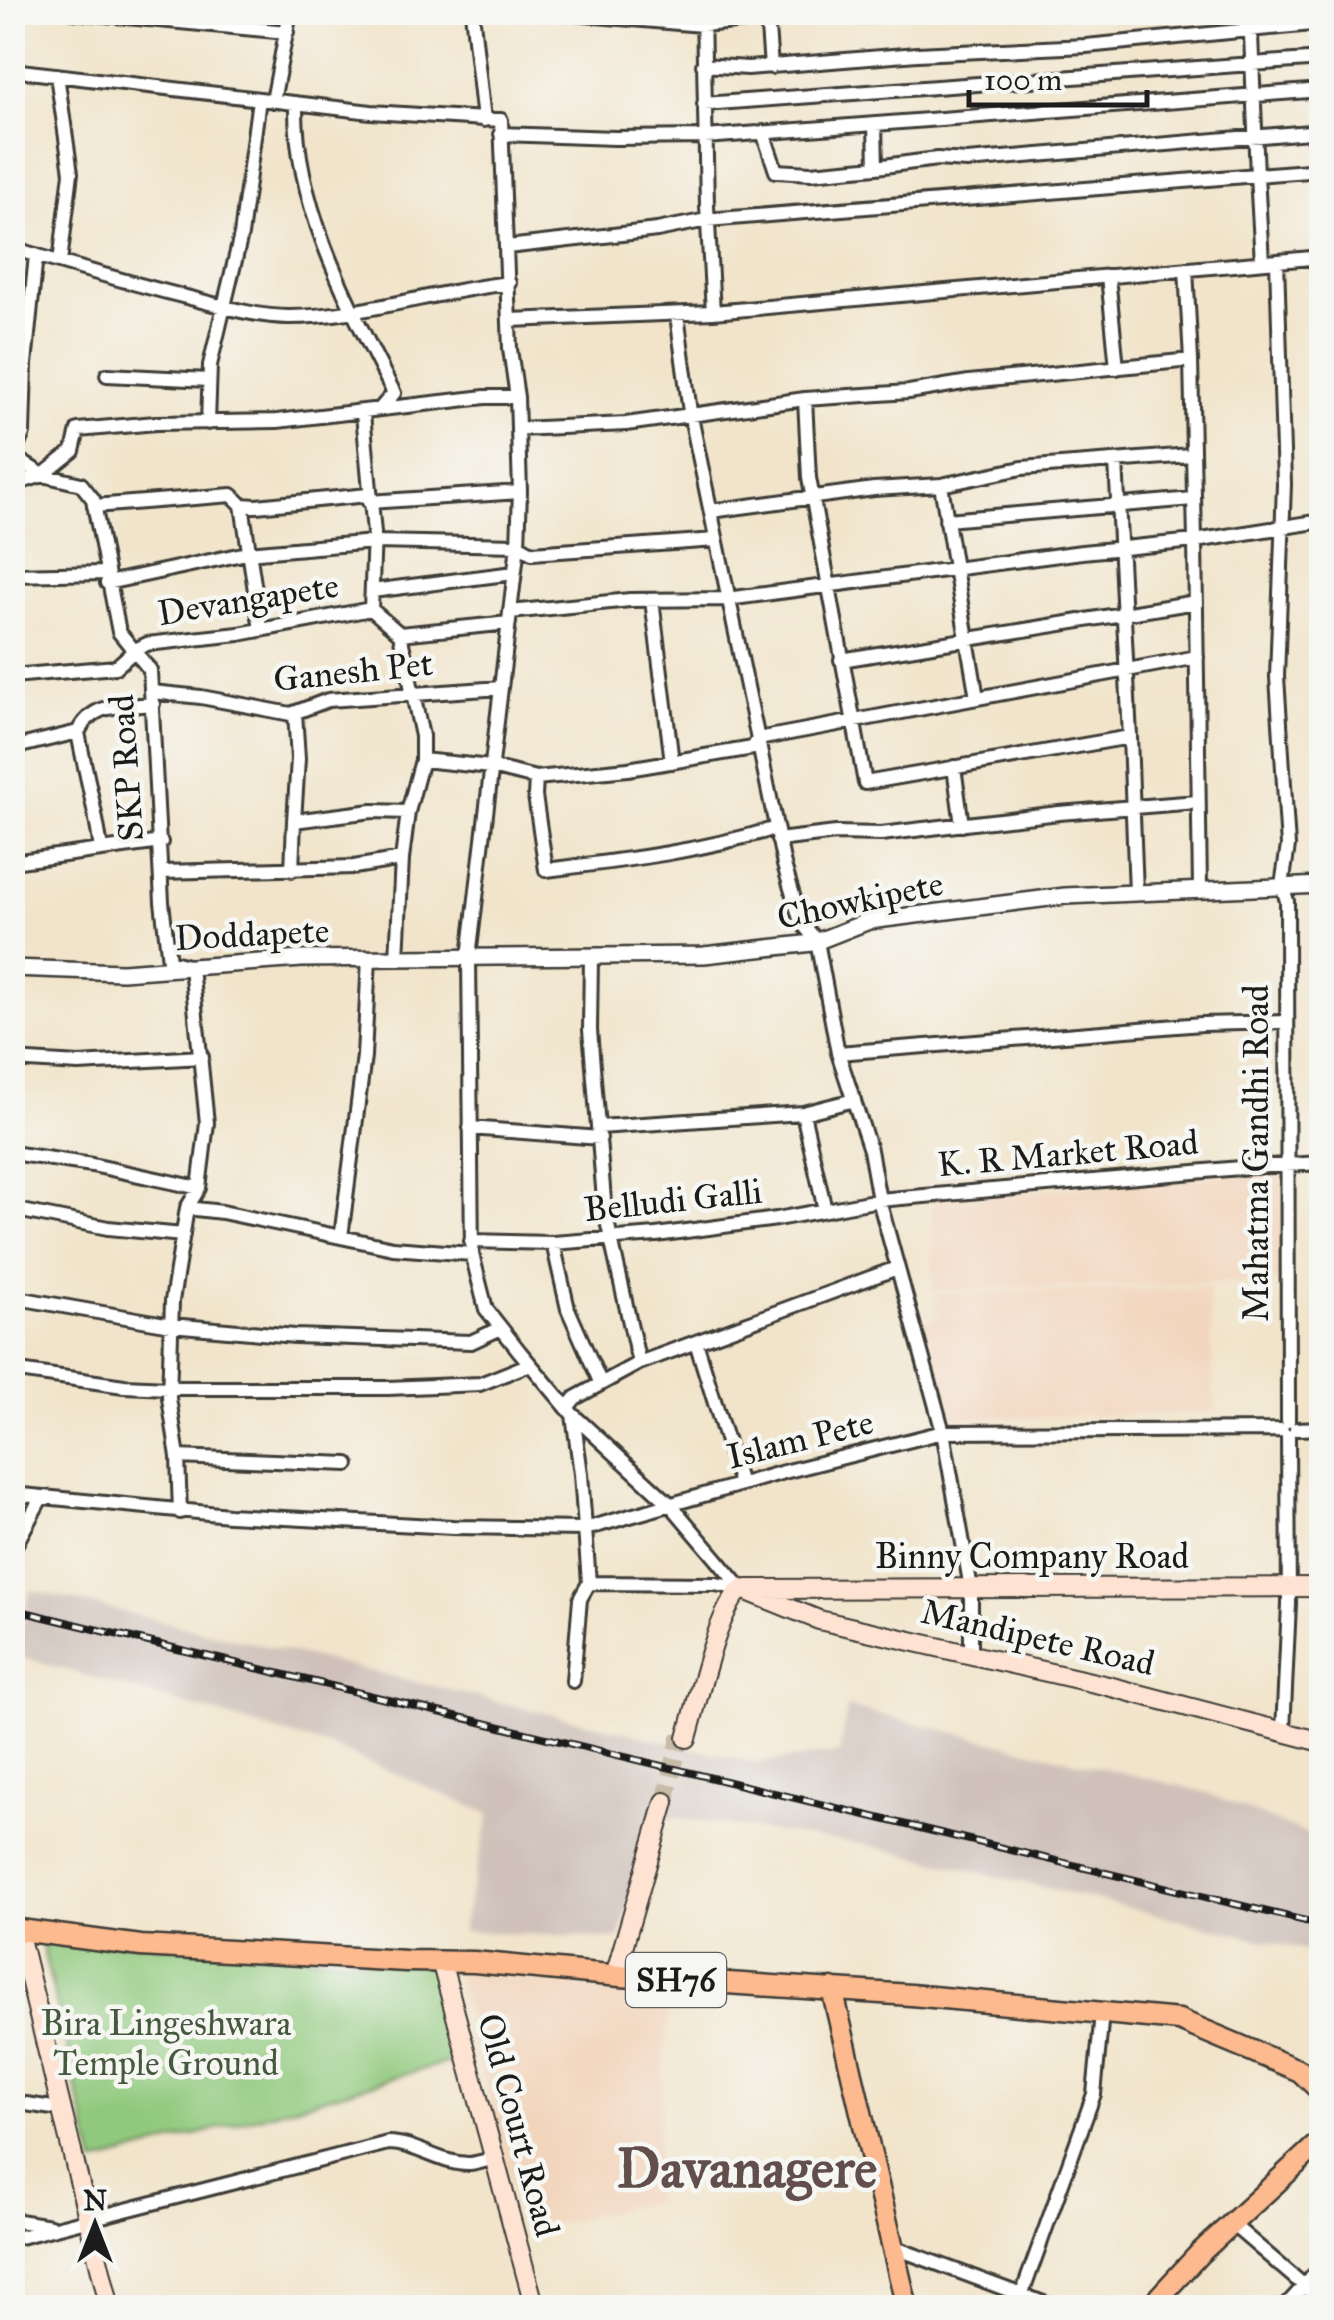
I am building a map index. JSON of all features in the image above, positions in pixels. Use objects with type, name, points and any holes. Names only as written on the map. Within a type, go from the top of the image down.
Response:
[{"type":"main road","name":"Binny Company Road","points":[[738,1588],[1322,1587]]},
{"type":"main road","name":"Mandipete Road","points":[[738,1588],[819,1620],[1108,1686],[1322,1742]]},
{"type":"main road","points":[[684,1736],[723,1618],[738,1588]]},
{"type":"main road","points":[[618,1976],[668,1803]]},
{"type":"main road","points":[[15,1929],[110,2308]]},
{"type":"main road","name":"SH76","points":[[15,1929],[141,1946],[441,1961],[832,1989],[1179,2020],[1300,2072],[1322,2092]]},
{"type":"main road","name":"Old Court Road","points":[[441,1961],[535,2308]]},
{"type":"main road","points":[[832,1989],[907,2308]]},
{"type":"main road","points":[[1148,2308],[1322,2140]]},
{"type":"street","points":[[73,12],[286,32]]},
{"type":"street","points":[[208,423],[209,380],[266,100],[290,12]]},
{"type":"street","points":[[472,12],[484,120]]},
{"type":"street","points":[[549,12],[702,19],[850,12]]},
{"type":"street","points":[[1250,12],[1262,262]]},
{"type":"street","points":[[767,16],[771,67]]},
{"type":"street","points":[[702,19],[713,312]]},
{"type":"street","points":[[703,65],[771,67],[917,54],[1086,46],[1322,22]]},
{"type":"street","points":[[704,104],[1322,60]]},
{"type":"street","points":[[12,70],[266,100],[501,120],[520,492],[518,545],[470,957],[471,1248],[486,1309],[570,1411],[672,1505],[738,1588]]},
{"type":"street","points":[[57,75],[71,174],[60,262]]},
{"type":"street","points":[[502,134],[705,137],[1322,90]]},
{"type":"street","points":[[296,103],[295,135],[307,192],[353,310],[394,393],[380,408]]},
{"type":"street","points":[[875,124],[876,167]]},
{"type":"street","points":[[762,132],[776,171],[810,173],[937,159],[967,161],[1322,131]]},
{"type":"street","points":[[507,247],[657,230],[707,220],[1322,170]]},
{"type":"street","points":[[12,248],[224,307],[286,317],[353,310],[509,283]]},
{"type":"street","points":[[36,255],[23,433],[13,456],[43,475],[81,484],[94,506],[232,495],[242,504],[256,506],[520,492]]},
{"type":"street","points":[[510,320],[678,315],[1320,258],[1322,316]]},
{"type":"street","name":"Mahatma Gandhi Road","points":[[1277,261],[1284,484],[1276,677],[1288,846],[1282,885],[1287,901],[1289,1165],[1290,1604],[1284,1731]]},
{"type":"street","points":[[1186,269],[1200,889]]},
{"type":"street","points":[[1108,276],[1117,368]]},
{"type":"street","points":[[678,315],[690,412],[777,834],[801,922],[816,941],[838,1053],[870,1150],[879,1200],[943,1432],[971,1588],[971,1656]]},
{"type":"street","points":[[1322,344],[1322,436]]},
{"type":"street","points":[[518,429],[626,424],[805,398],[909,392],[969,382],[1191,360]]},
{"type":"street","points":[[107,375],[209,380]]},
{"type":"street","points":[[363,414],[380,408],[517,397]]},
{"type":"street","points":[[805,398],[810,478],[865,783],[1130,738]]},
{"type":"street","points":[[12,485],[43,475],[73,451],[78,430],[156,423],[277,421],[362,410],[374,542],[372,609],[400,634],[422,736],[422,760],[408,812],[402,860],[397,958]]},
{"type":"street","points":[[711,512],[814,497],[940,486],[1022,468],[1191,456]]},
{"type":"street","points":[[1116,462],[1136,893]]},
{"type":"street","points":[[940,486],[977,698]]},
{"type":"street","points":[[946,520],[1193,499]]},
{"type":"street","points":[[242,504],[260,630]]},
{"type":"street","name":"SKP Road","points":[[94,506],[120,632],[150,670],[168,961],[191,967]]},
{"type":"street","points":[[400,634],[652,600],[727,599],[828,587],[1322,521]]},
{"type":"street","points":[[12,574],[106,578],[248,552],[374,542],[518,545],[532,553],[716,540]]},
{"type":"street","points":[[372,591],[514,573]]},
{"type":"street","points":[[652,600],[672,762]]},
{"type":"street","points":[[841,660],[1196,602]]},
{"type":"street","name":"Devangapete","points":[[12,676],[116,667],[147,644],[260,630],[372,609]]},
{"type":"street","points":[[422,760],[491,767],[536,778],[672,762],[753,748],[758,740],[1197,657]]},
{"type":"street","name":"Ganesh Pet","points":[[12,748],[78,732],[88,714],[97,710],[153,698],[201,697],[264,712],[295,713],[328,700],[501,688]]},
{"type":"street","points":[[292,870],[298,759],[295,713]]},
{"type":"street","points":[[78,732],[85,774],[96,804],[102,850]]},
{"type":"street","points":[[954,767],[962,825]]},
{"type":"street","points":[[536,778],[546,870],[656,858],[777,834],[962,825],[1198,802]]},
{"type":"street","points":[[294,821],[372,811],[408,812]]},
{"type":"street","points":[[12,862],[161,842]]},
{"type":"street","points":[[162,872],[354,867],[402,860]]},
{"type":"street","name":"Chowkipete","points":[[470,957],[704,955],[775,949],[816,941],[869,922],[1065,896],[1322,885]]},
{"type":"street","name":"Doddapete","points":[[12,968],[122,972],[370,958],[470,957]]},
{"type":"street","points":[[591,957],[590,1030],[610,1238],[639,1363]]},
{"type":"street","points":[[341,1237],[364,1056],[370,958]]},
{"type":"street","points":[[180,1512],[169,1388],[170,1325],[186,1208],[199,1188],[207,1123],[191,967]]},
{"type":"street","points":[[838,1053],[1202,1024],[1286,1022]]},
{"type":"street","points":[[12,1060],[78,1064],[202,1057]]},
{"type":"street","points":[[470,1128],[600,1132],[803,1112],[854,1100]]},
{"type":"street","points":[[803,1112],[825,1210]]},
{"type":"street","points":[[12,1153],[92,1164],[199,1188]]},
{"type":"street","name":"K. R Market Road","points":[[879,1200],[1322,1164]]},
{"type":"street","name":"Belludi Galli","points":[[186,1208],[393,1248],[471,1248],[759,1222],[879,1200]]},
{"type":"street","points":[[12,1210],[108,1228],[183,1235]]},
{"type":"street","points":[[554,1243],[568,1309],[601,1384]]},
{"type":"street","points":[[573,1681],[580,1599],[589,1582],[570,1411],[575,1398],[639,1363],[897,1268]]},
{"type":"street","points":[[12,1297],[170,1325],[296,1336],[471,1342],[501,1328]]},
{"type":"street","points":[[696,1342],[740,1484]]},
{"type":"street","points":[[12,1370],[124,1386],[169,1388],[480,1384],[530,1364]]},
{"type":"street","name":"Islam Pete","points":[[12,1494],[180,1512],[453,1527],[586,1529],[740,1484],[943,1432],[1322,1428]]},
{"type":"street","points":[[178,1457],[348,1464]]},
{"type":"street","points":[[12,1551],[42,1498]]},
{"type":"street","points":[[589,1582],[738,1588]]},
{"type":"street","points":[[1022,2294],[1094,2094],[1102,2013]]},
{"type":"street","points":[[12,2102],[60,2109]]},
{"type":"street","points":[[12,2239],[388,2143],[402,2143],[459,2163],[495,2158]]},
{"type":"street","points":[[12,2220],[55,2227]]},
{"type":"street","points":[[1232,2224],[1322,2301]]},
{"type":"street","points":[[890,2246],[1057,2308]]},
{"type":"street","points":[[1284,2308],[1322,2266]]},
{"type":"shaded area","points":[[1285,1172],[1281,1281],[933,1291],[932,1199]]},
{"type":"shaded area","points":[[1209,1288],[1214,1410],[955,1418],[923,1322],[937,1318],[936,1294]]},
{"type":"shaded area","points":[[31,1590],[755,1763],[839,1753],[847,1707],[1201,1791],[1321,1840],[1321,1954],[867,1845],[653,1815],[619,1939],[461,1931],[490,1814],[332,1747],[14,1655]]},
{"type":"shaded area","points":[[453,1961],[671,1978],[654,2201],[529,2230],[514,2196]]},
{"type":"green space","name":"Bira Lingeshwara Temple Ground","points":[[40,1937],[435,1965],[459,2059],[95,2164]]},
{"type":"tunnel","points":[[665,1802],[681,1735]]},
{"type":"railway","points":[[12,1609],[1322,1925]]},
{"type":"district","name":"Davanagere","points":[[747,2168]]}]
